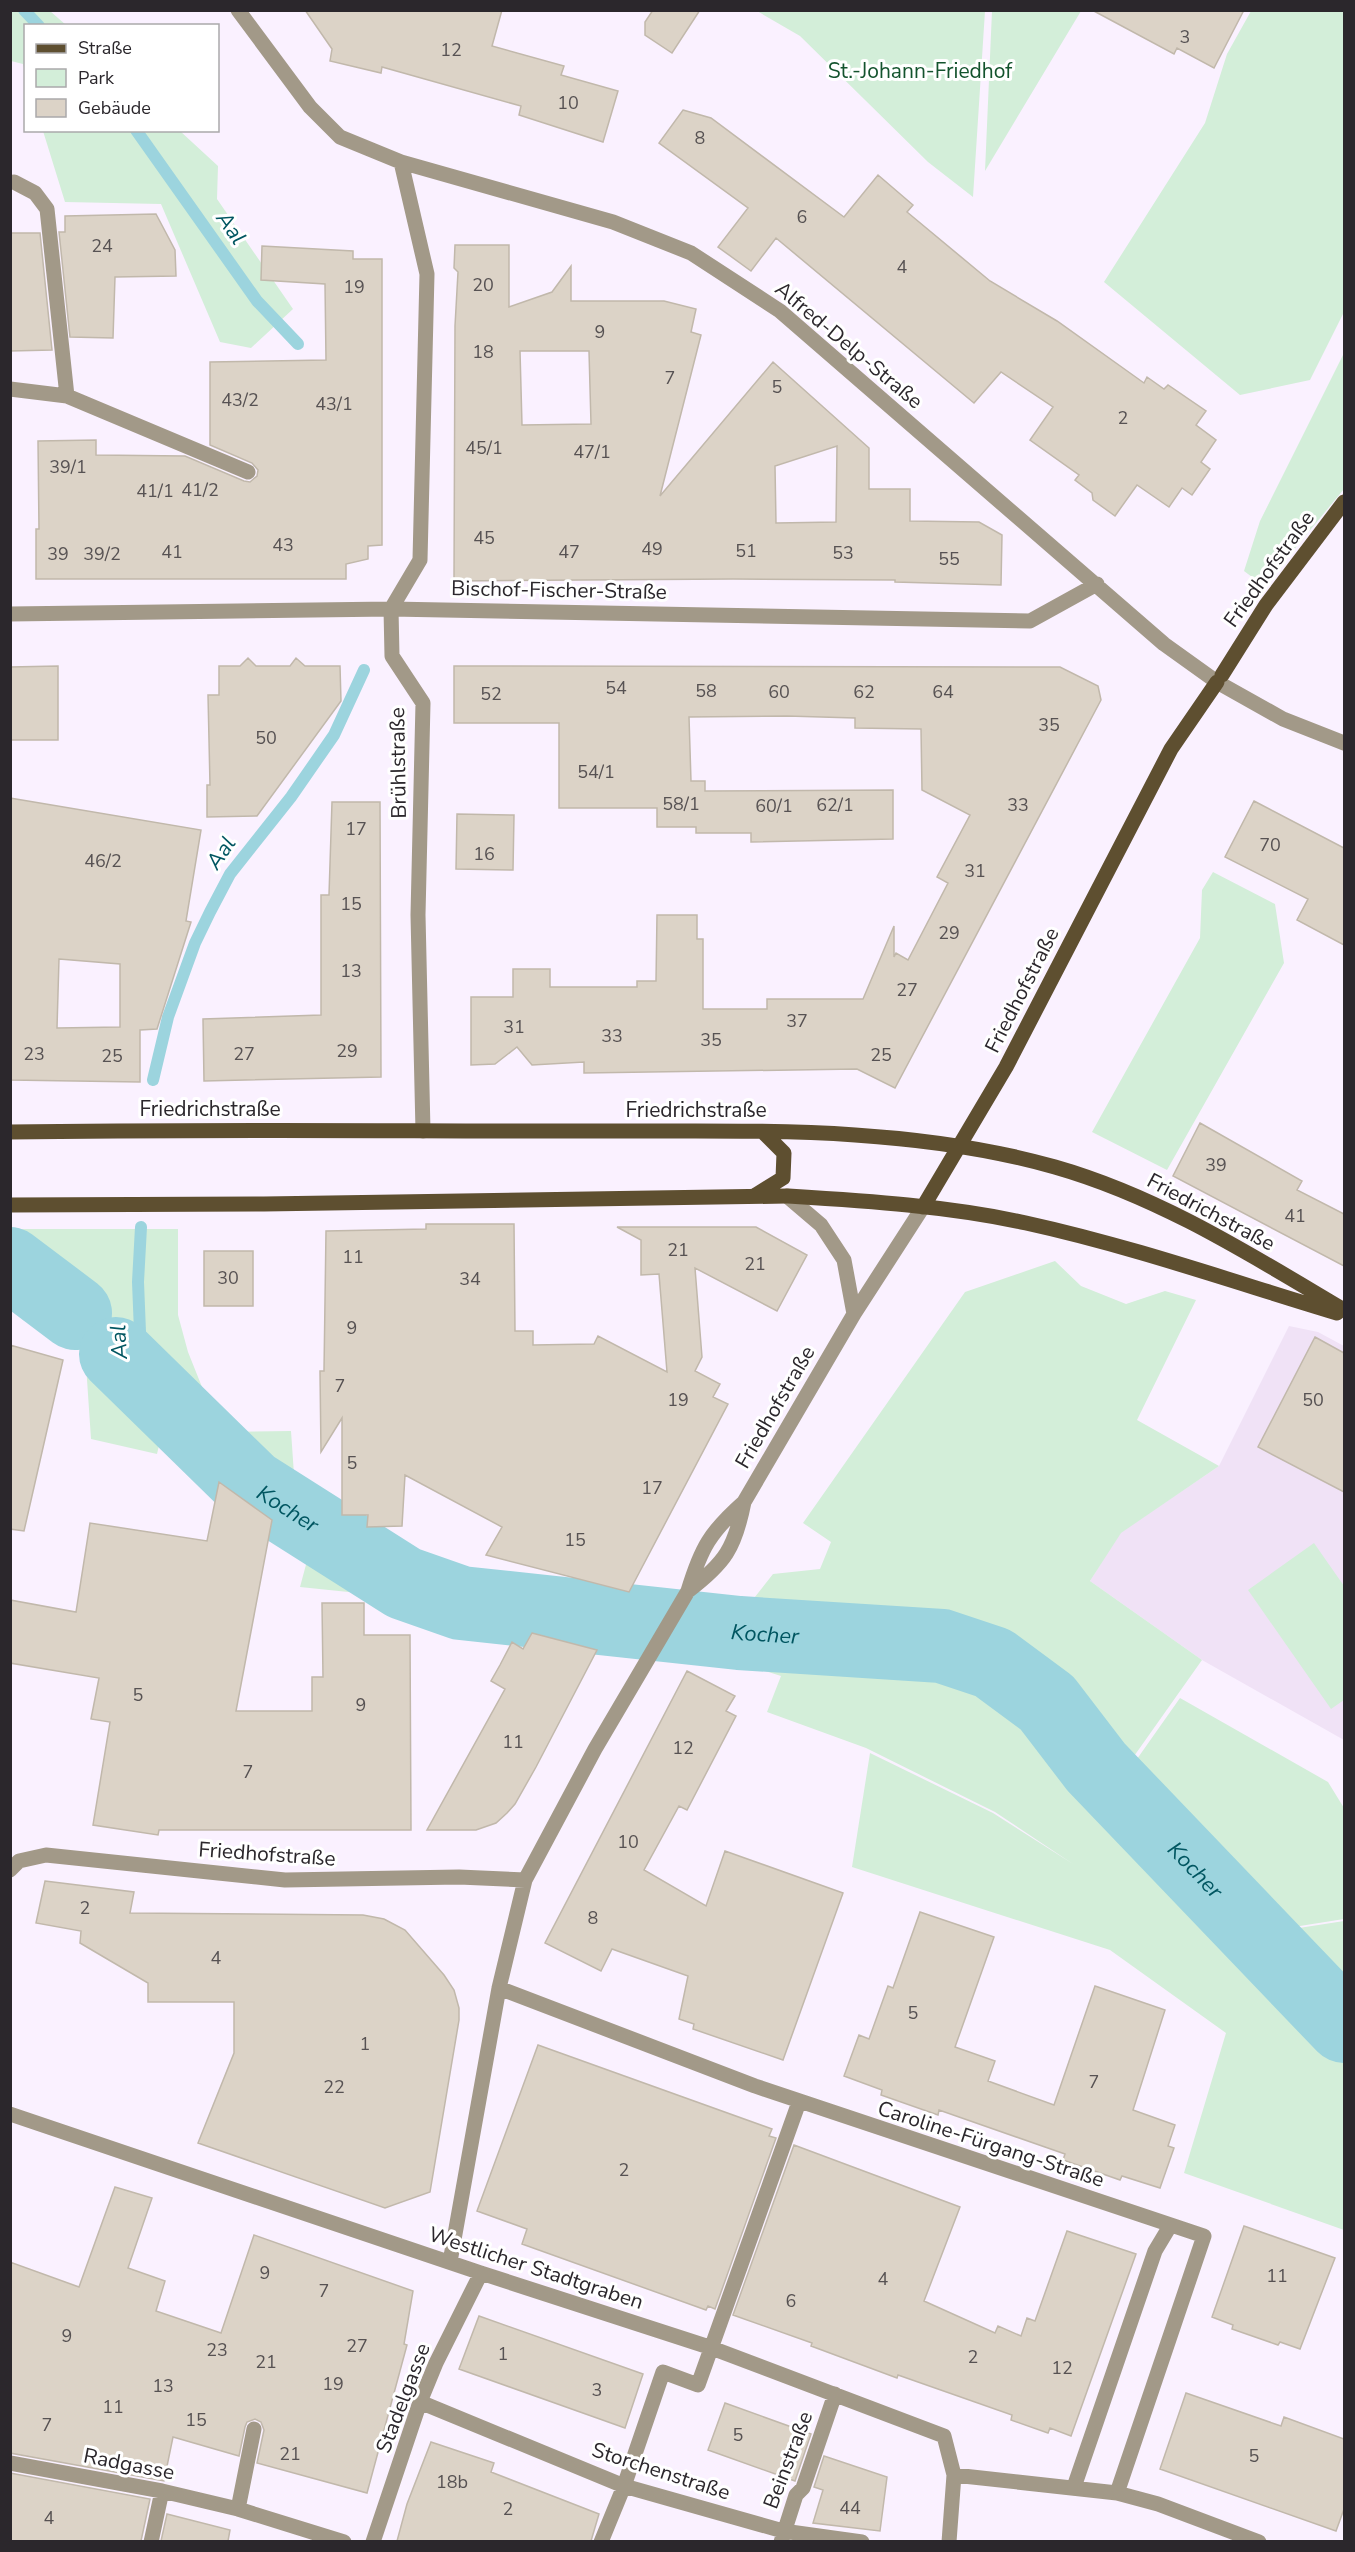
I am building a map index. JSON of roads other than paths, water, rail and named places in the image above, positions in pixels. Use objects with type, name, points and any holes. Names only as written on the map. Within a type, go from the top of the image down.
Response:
[{"type":"main road","name":"Friedhofstraße","points":[[923,1207],[1006,1067],[1171,749],[1266,605],[1344,502]]},
{"type":"main road","name":"Friedrichstraße","points":[[10,1132],[803,1131],[960,1148],[1052,1166],[1131,1193],[1187,1219],[1344,1310]]},
{"type":"main road","points":[[754,1196],[783,1178],[784,1153],[763,1132]]},
{"type":"main road","points":[[10,1205],[787,1196],[923,1207],[1026,1223],[1344,1315]]},
{"type":"street","name":"Alfred-Delp-Straße","points":[[238,10],[310,107],[340,137],[401,162],[613,222],[691,253],[780,311],[1164,644],[1219,678]]},
{"type":"street","points":[[391,609],[420,560],[427,274],[401,162]]},
{"type":"street","points":[[14,182],[35,193],[47,209],[67,396]]},
{"type":"street","points":[[10,389],[67,396],[248,472]]},
{"type":"street","name":"Bischof-Fischer-Straße","points":[[10,614],[391,609],[1030,621],[1097,584]]},
{"type":"street","name":"Brühlstraße","points":[[391,609],[392,656],[423,704],[418,915],[423,1131]]},
{"type":"street","points":[[1219,678],[1283,719],[1344,743]]},
{"type":"street","points":[[787,1196],[821,1225],[844,1260],[854,1314]]},
{"type":"street","name":"Friedhofstraße","points":[[450,2262],[499,1988],[525,1880],[595,1749],[680,1606],[706,1542],[719,1524],[744,1502],[854,1314],[923,1207]]},
{"type":"street","name":"Friedhofstraße","points":[[688,1591],[717,1569],[722,1562],[738,1532],[744,1502]]},
{"type":"street","name":"Friedhofstraße","points":[[10,1870],[19,1861],[46,1855],[285,1880],[459,1877],[525,1880]]},
{"type":"street","name":"Caroline-Fürgang-Straße","points":[[499,1988],[799,2102],[1204,2236],[1117,2493]]},
{"type":"street","points":[[601,2541],[624,2486],[663,2372],[698,2385],[709,2347],[799,2102]]},
{"type":"street","name":"Westlicher Stadtgraben","points":[[10,2114],[481,2273],[709,2347],[944,2436],[954,2475],[949,2541]]},
{"type":"street","points":[[1074,2487],[1155,2251],[1170,2226]]},
{"type":"street","name":"Stadelgasse","points":[[373,2541],[420,2402],[436,2363],[481,2273]]},
{"type":"street","name":"Beinstraße","points":[[782,2536],[796,2494],[803,2488],[835,2394]]},
{"type":"street","name":"Storchenstraße","points":[[420,2402],[624,2486],[782,2536],[862,2541]]},
{"type":"street","points":[[238,2509],[254,2429]]},
{"type":"street","name":"Radgasse","points":[[10,2463],[162,2491],[238,2509],[344,2541]]},
{"type":"street","points":[[954,2475],[1117,2493],[1158,2504],[1259,2541]]},
{"type":"street","points":[[151,2541],[162,2491]]},
{"type":"waterway","name":"Aal","points":[[24,10],[37,24]]},
{"type":"waterway","name":"Aal","points":[[137,132],[257,301],[298,344]]},
{"type":"waterway","name":"Aal","points":[[153,1080],[168,1017],[195,943],[210,912],[230,874],[291,797],[334,735],[364,670]]},
{"type":"waterway","name":"Aal","points":[[141,1227],[138,1282],[142,1382]]},
{"type":"waterway","name":"Kocher","points":[[10,1264],[75,1313]]},
{"type":"waterway","name":"Kocher","points":[[116,1354],[251,1486],[404,1583],[461,1603],[739,1633],[942,1646],[993,1663],[1047,1703],[1096,1767],[1344,2026]]},
{"type":"park label","name":"St.-Johann-Friedhof","points":[[920,71]]}]
